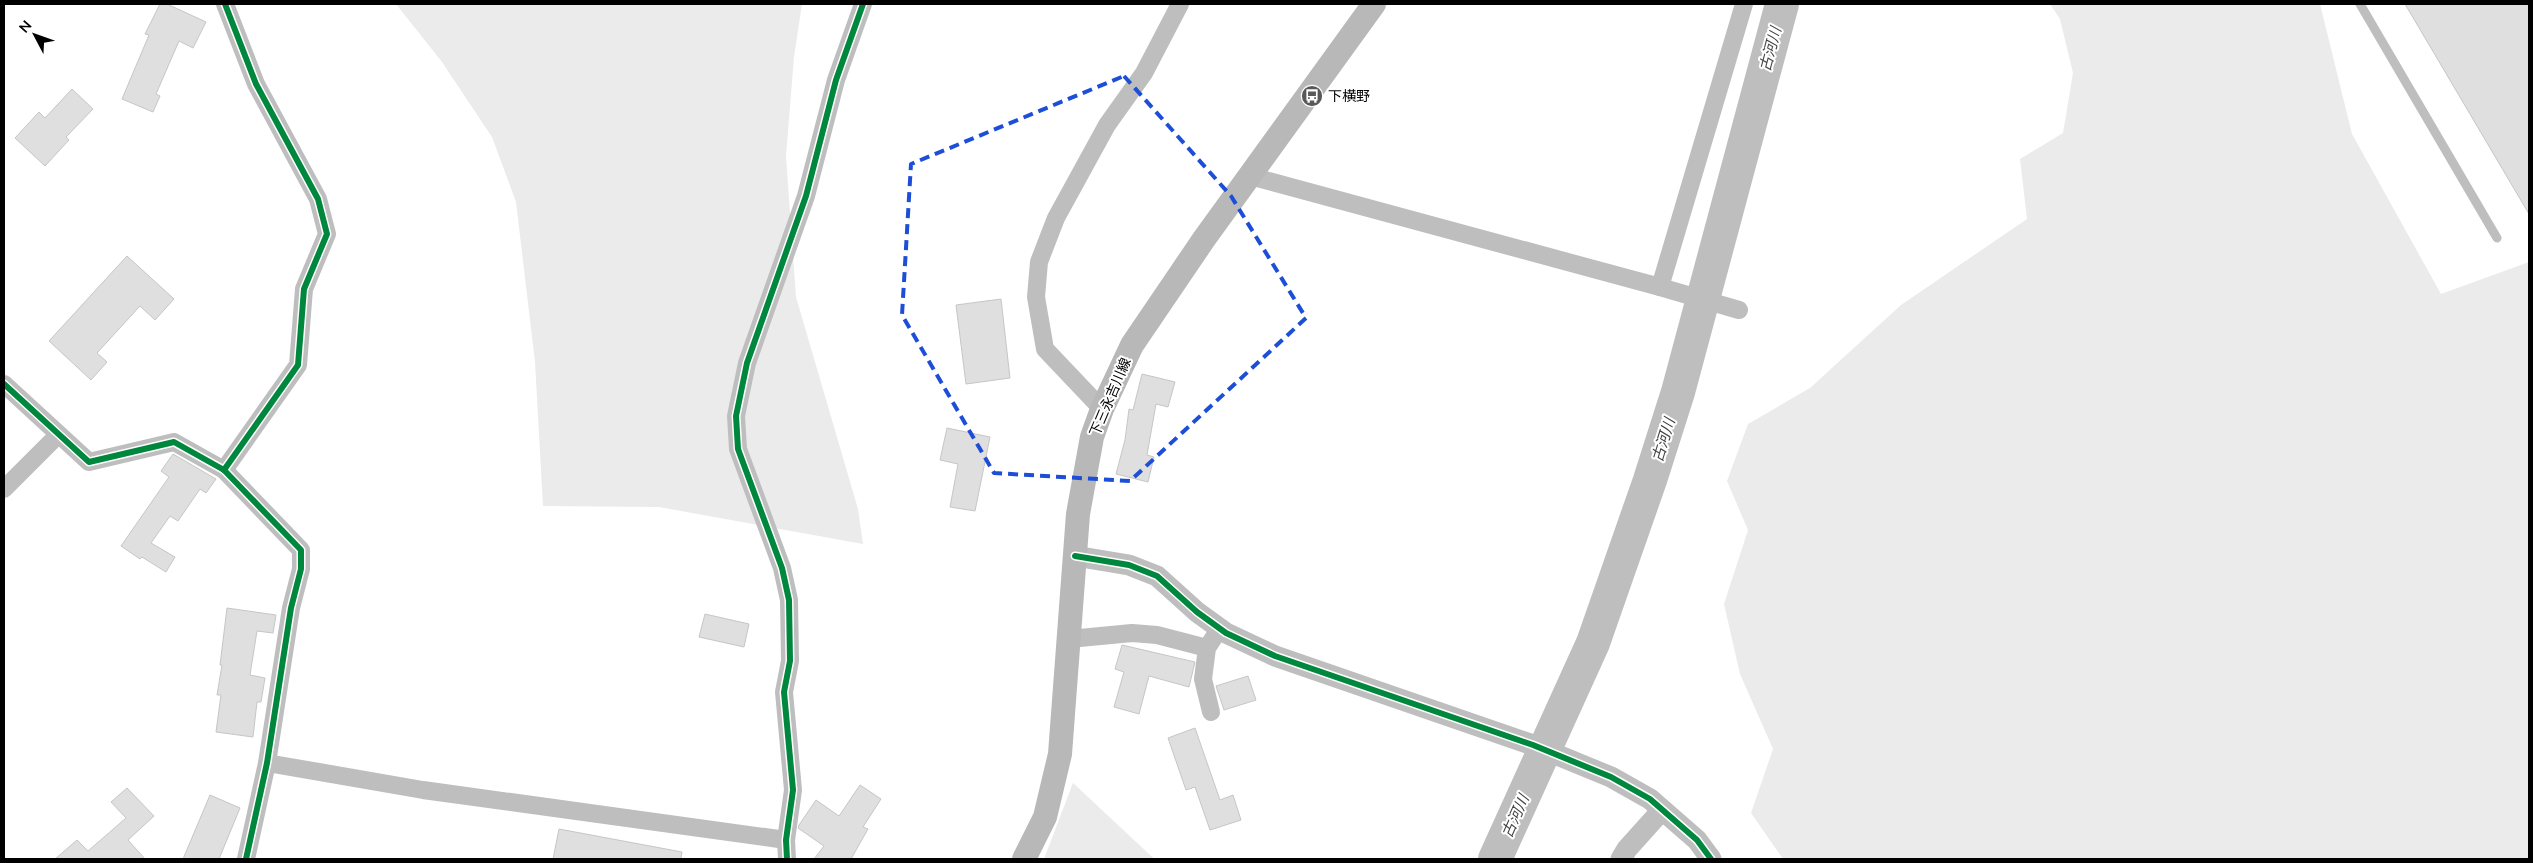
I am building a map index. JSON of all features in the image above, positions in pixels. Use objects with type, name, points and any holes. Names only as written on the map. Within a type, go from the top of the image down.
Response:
[{"type":"main road","name":"下三永吉川線","points":[[1024,859],[1045,816],[1060,754],[1078,514],[1092,437],[1102,409],[1132,345],[1204,239],[1374,4]]},
{"type":"street","points":[[224,470],[298,365],[304,289],[327,234],[318,199],[256,84],[225,4]]},
{"type":"street","points":[[787,859],[786,840],[794,790],[784,692],[790,662],[789,600],[782,568],[738,449],[736,416],[748,363],[806,196],[836,80],[863,4]]},
{"type":"street","points":[[1102,409],[1045,349],[1036,297],[1039,262],[1056,218],[1106,125],[1144,73],[1180,4]]},
{"type":"street","points":[[1663,288],[1744,4]]},
{"type":"street","points":[[1250,176],[1739,310]]},
{"type":"street","points":[[4,384],[89,462],[174,442],[224,470],[301,550],[301,569],[291,608],[267,763],[246,859]]},
{"type":"street","points":[[4,489],[58,435]]},
{"type":"street","points":[[1075,556],[1130,565],[1157,576],[1197,612],[1220,628],[1275,656],[1533,745],[1582,764],[1650,800],[1696,840],[1711,859]]},
{"type":"street","points":[[1211,712],[1203,679],[1207,648],[1220,628]]},
{"type":"street","points":[[1069,639],[1132,633],[1156,635],[1207,648]]},
{"type":"street","points":[[267,763],[423,790],[786,840]]},
{"type":"street","points":[[1621,859],[1662,810]]},
{"type":"lane","points":[[2360,4],[2497,238]]},
{"type":"highlighted area","points":[[1124,76],[1231,196],[1306,318],[1130,481],[994,473],[902,315],[911,164]]},
{"type":"shaded area","points":[[396,4],[802,4],[794,57],[786,156],[796,297],[858,509],[863,544],[659,507],[543,506],[535,362],[516,202],[492,137],[442,62]]},
{"type":"shaded area","points":[[2050,4],[2320,4],[2352,134],[2441,294],[2529,262],[2529,859],[1783,859],[1751,813],[1773,749],[1740,674],[1724,604],[1748,530],[1727,481],[1748,424],[1810,388],[1901,305],[2027,219],[2020,159],[2063,133],[2073,73],[2060,19]]},
{"type":"shaded area","points":[[1073,783],[1150,855],[1155,859],[1044,859]]},
{"type":"building","points":[[160,4],[167,4],[206,22],[193,48],[179,41],[156,94],[160,96],[153,112],[122,99],[149,35],[145,34]]},
{"type":"building","points":[[2405,4],[2529,4],[2529,214]]},
{"type":"building","points":[[72,89],[93,109],[66,137],[69,140],[45,166],[15,138],[39,112],[45,118]]},
{"type":"building","points":[[127,256],[174,299],[155,320],[140,306],[97,353],[107,362],[91,380],[49,341]]},
{"type":"building","points":[[1001,299],[1010,378],[966,384],[956,305]]},
{"type":"building","points":[[1142,374],[1175,382],[1168,407],[1156,404],[1147,455],[1154,457],[1148,482],[1116,474],[1125,440],[1129,409],[1133,410]]},
{"type":"building","points":[[947,428],[990,437],[975,511],[950,507],[958,464],[940,460]]},
{"type":"building","points":[[173,454],[216,479],[206,493],[200,489],[178,521],[170,516],[151,543],[175,557],[166,572],[142,557],[140,559],[121,546],[169,477],[161,471]]},
{"type":"building","points":[[227,608],[276,615],[273,633],[257,631],[250,675],[265,678],[261,702],[257,702],[253,737],[216,732],[221,695],[217,695],[222,665],[220,665]]},
{"type":"building","points":[[705,614],[749,624],[744,647],[699,637]]},
{"type":"building","points":[[1122,645],[1195,662],[1189,687],[1149,676],[1139,714],[1114,707],[1124,672],[1115,669]]},
{"type":"building","points":[[1248,676],[1256,700],[1224,710],[1216,686]]},
{"type":"building","points":[[1195,728],[1220,800],[1233,795],[1241,820],[1210,830],[1195,787],[1186,790],[1168,738]]},
{"type":"building","points":[[860,785],[881,799],[863,827],[868,829],[851,859],[814,859],[824,846],[798,828],[799,825],[816,800],[839,816]]},
{"type":"building","points":[[127,788],[154,816],[128,840],[145,859],[55,859],[77,840],[88,851],[126,818],[111,802]]},
{"type":"building","points":[[210,795],[240,808],[219,859],[183,859]]},
{"type":"building","points":[[559,829],[682,852],[681,859],[553,859]]},
{"type":"waterway","name":"古河川","points":[[1495,859],[1593,643],[1650,480],[1678,392],[1782,4]]},
{"type":"cycle path","points":[[224,470],[298,365],[304,289],[327,234],[318,199],[256,84],[225,4]]},
{"type":"cycle path","points":[[787,859],[786,840],[793,790],[784,692],[790,661],[789,600],[782,568],[738,449],[736,416],[747,363],[806,196],[836,80],[863,4]]},
{"type":"cycle path","points":[[4,384],[89,462],[174,442],[224,470],[301,550],[301,569],[291,608],[267,763],[246,859]]},
{"type":"cycle path","points":[[1075,556],[1129,565],[1157,576],[1197,612],[1226,633],[1275,656],[1533,745],[1611,777],[1650,799],[1697,840],[1711,859]]},
{"type":"place","name":"下横野","points":[[1312,96]]}]
